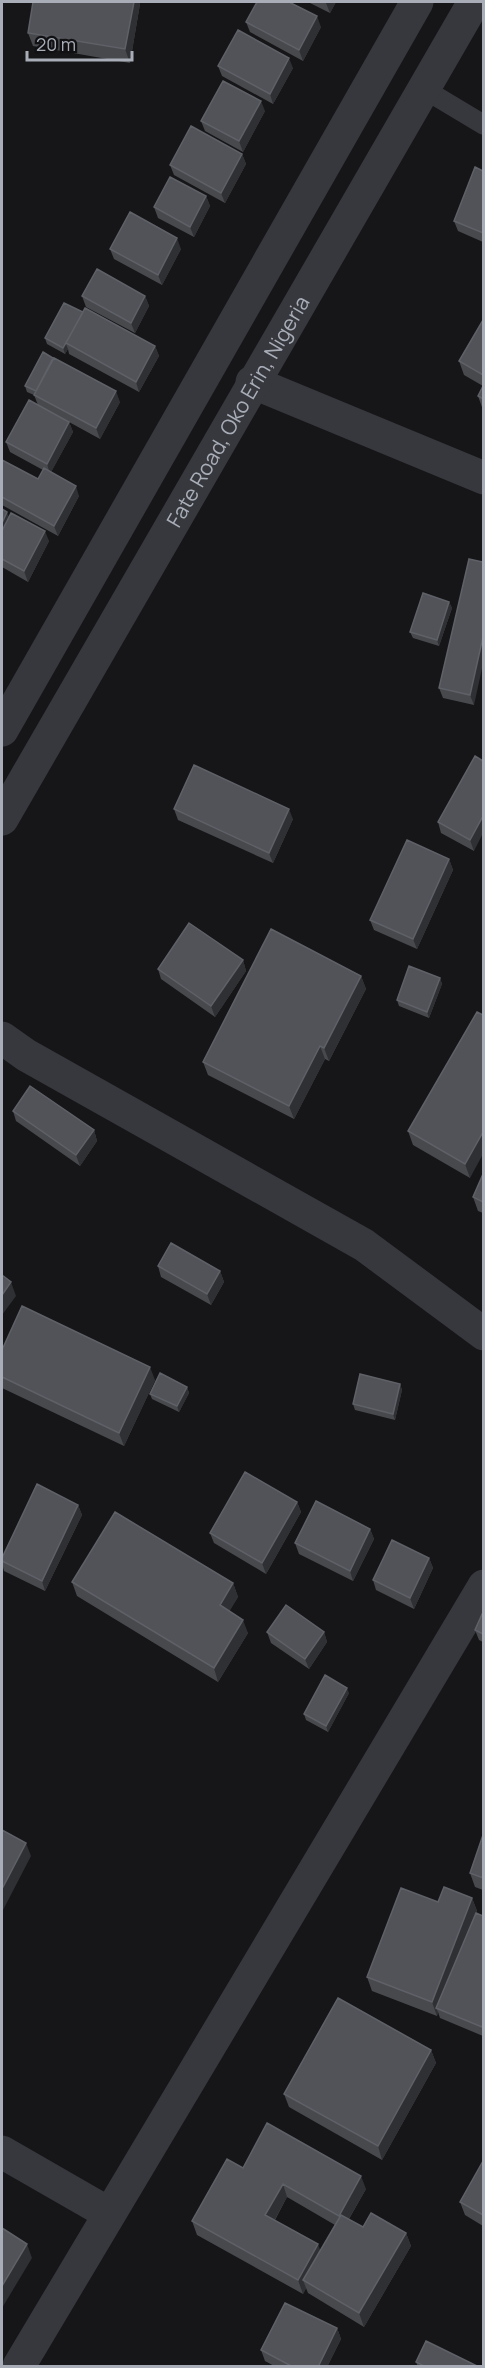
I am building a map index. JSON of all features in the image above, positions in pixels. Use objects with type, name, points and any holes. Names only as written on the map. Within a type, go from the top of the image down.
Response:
[{"type":"street","points":[[2,730],[417,2]]},
{"type":"street","name":"Fate Road, Oko Erin, Nigeria","points":[[2,819],[252,382],[474,2]]},
{"type":"street","points":[[252,382],[483,478]]},
{"type":"street","points":[[2,1038],[26,1055],[364,1245],[483,1334]]},
{"type":"street","points":[[19,2367],[108,2213],[483,1586]]},
{"type":"street","points":[[2,2152],[108,2213]]},
{"type":"lane","points":[[424,89],[483,125]]},
{"type":"building","points":[[33,2],[134,2],[125,49],[28,33]]},
{"type":"building","points":[[257,2],[289,2],[317,16],[299,50],[246,22]]},
{"type":"building","points":[[238,30],[289,58],[270,94],[218,66]]},
{"type":"building","points":[[223,81],[261,101],[239,141],[201,121]]},
{"type":"building","points":[[191,126],[242,154],[221,193],[170,165]]},
{"type":"building","points":[[475,167],[483,171],[483,233],[454,221]]},
{"type":"building","points":[[170,177],[206,196],[190,227],[154,207]]},
{"type":"building","points":[[130,212],[177,238],[158,275],[110,249]]},
{"type":"building","points":[[97,269],[145,296],[131,323],[82,296]]},
{"type":"building","points":[[64,303],[83,312],[63,348],[45,338]]},
{"type":"building","points":[[85,308],[155,346],[136,382],[66,343]]},
{"type":"building","points":[[483,320],[483,375],[459,361]]},
{"type":"building","points":[[43,352],[53,358],[36,391],[25,386]]},
{"type":"building","points":[[54,358],[116,391],[96,428],[34,395]]},
{"type":"building","points":[[483,386],[483,399],[478,396]]},
{"type":"building","points":[[29,400],[69,422],[47,464],[6,442]]},
{"type":"building","points":[[2,460],[38,479],[44,468],[76,486],[54,526],[2,497]]},
{"type":"building","points":[[2,509],[7,512],[2,523]]},
{"type":"building","points":[[11,513],[45,531],[24,571],[2,559],[2,531]]},
{"type":"building","points":[[469,559],[483,562],[483,637],[470,695],[439,688]]},
{"type":"building","points":[[423,593],[449,602],[437,640],[410,632]]},
{"type":"building","points":[[475,756],[483,761],[483,816],[470,840],[438,822]]},
{"type":"building","points":[[194,765],[289,809],[269,853],[174,809]]},
{"type":"building","points":[[407,840],[449,859],[413,939],[370,920]]},
{"type":"building","points":[[189,923],[243,960],[211,1006],[158,969]]},
{"type":"building","points":[[271,929],[361,976],[324,1048],[320,1046],[289,1106],[203,1062]]},
{"type":"building","points":[[409,966],[440,978],[427,1012],[397,1000]]},
{"type":"building","points":[[477,1012],[483,1015],[483,1132],[465,1164],[408,1131]]},
{"type":"building","points":[[30,1086],[94,1130],[76,1155],[13,1111]]},
{"type":"building","points":[[483,1174],[483,1202],[473,1197]]},
{"type":"building","points":[[171,1243],[220,1271],[207,1294],[158,1266]]},
{"type":"building","points":[[2,1275],[11,1282],[2,1295]]},
{"type":"building","points":[[22,1306],[150,1367],[119,1433],[2,1377],[2,1350]]},
{"type":"building","points":[[160,1373],[187,1387],[177,1406],[150,1394]]},
{"type":"building","points":[[360,1374],[400,1384],[393,1414],[353,1404]]},
{"type":"building","points":[[245,1472],[297,1502],[262,1563],[210,1533]]},
{"type":"building","points":[[37,1484],[78,1505],[42,1581],[2,1561]]},
{"type":"building","points":[[316,1501],[370,1529],[350,1571],[295,1543]]},
{"type":"building","points":[[115,1512],[233,1583],[220,1605],[243,1620],[214,1668],[72,1582]]},
{"type":"building","points":[[392,1540],[429,1558],[410,1598],[373,1580]]},
{"type":"building","points":[[286,1605],[324,1632],[305,1659],[267,1632]]},
{"type":"building","points":[[483,1612],[483,1634],[475,1630]]},
{"type":"building","points":[[325,1675],[347,1688],[326,1726],[304,1714]]},
{"type":"building","points":[[2,1830],[26,1843],[2,1889]]},
{"type":"building","points":[[483,1835],[483,1878],[470,1873]]},
{"type":"building","points":[[444,1887],[472,1898],[432,2002],[367,1977],[401,1888],[438,1902]]},
{"type":"building","points":[[476,1913],[483,1916],[482,2027],[436,2008]]},
{"type":"building","points":[[338,1998],[431,2050],[378,2146],[284,2094]]},
{"type":"building","points":[[267,2123],[361,2176],[339,2216],[283,2184],[265,2215],[318,2244],[298,2280],[192,2221],[227,2159],[243,2168]]},
{"type":"building","points":[[483,2161],[483,2215],[460,2202]]},
{"type":"building","points":[[371,2213],[406,2233],[359,2313],[303,2280],[341,2215],[363,2227]]},
{"type":"building","points":[[2,2228],[27,2244],[2,2286]]},
{"type":"building","points":[[285,2303],[337,2328],[318,2367],[293,2367],[261,2350]]},
{"type":"building","points":[[426,2341],[479,2367],[426,2367],[416,2362]]}]
